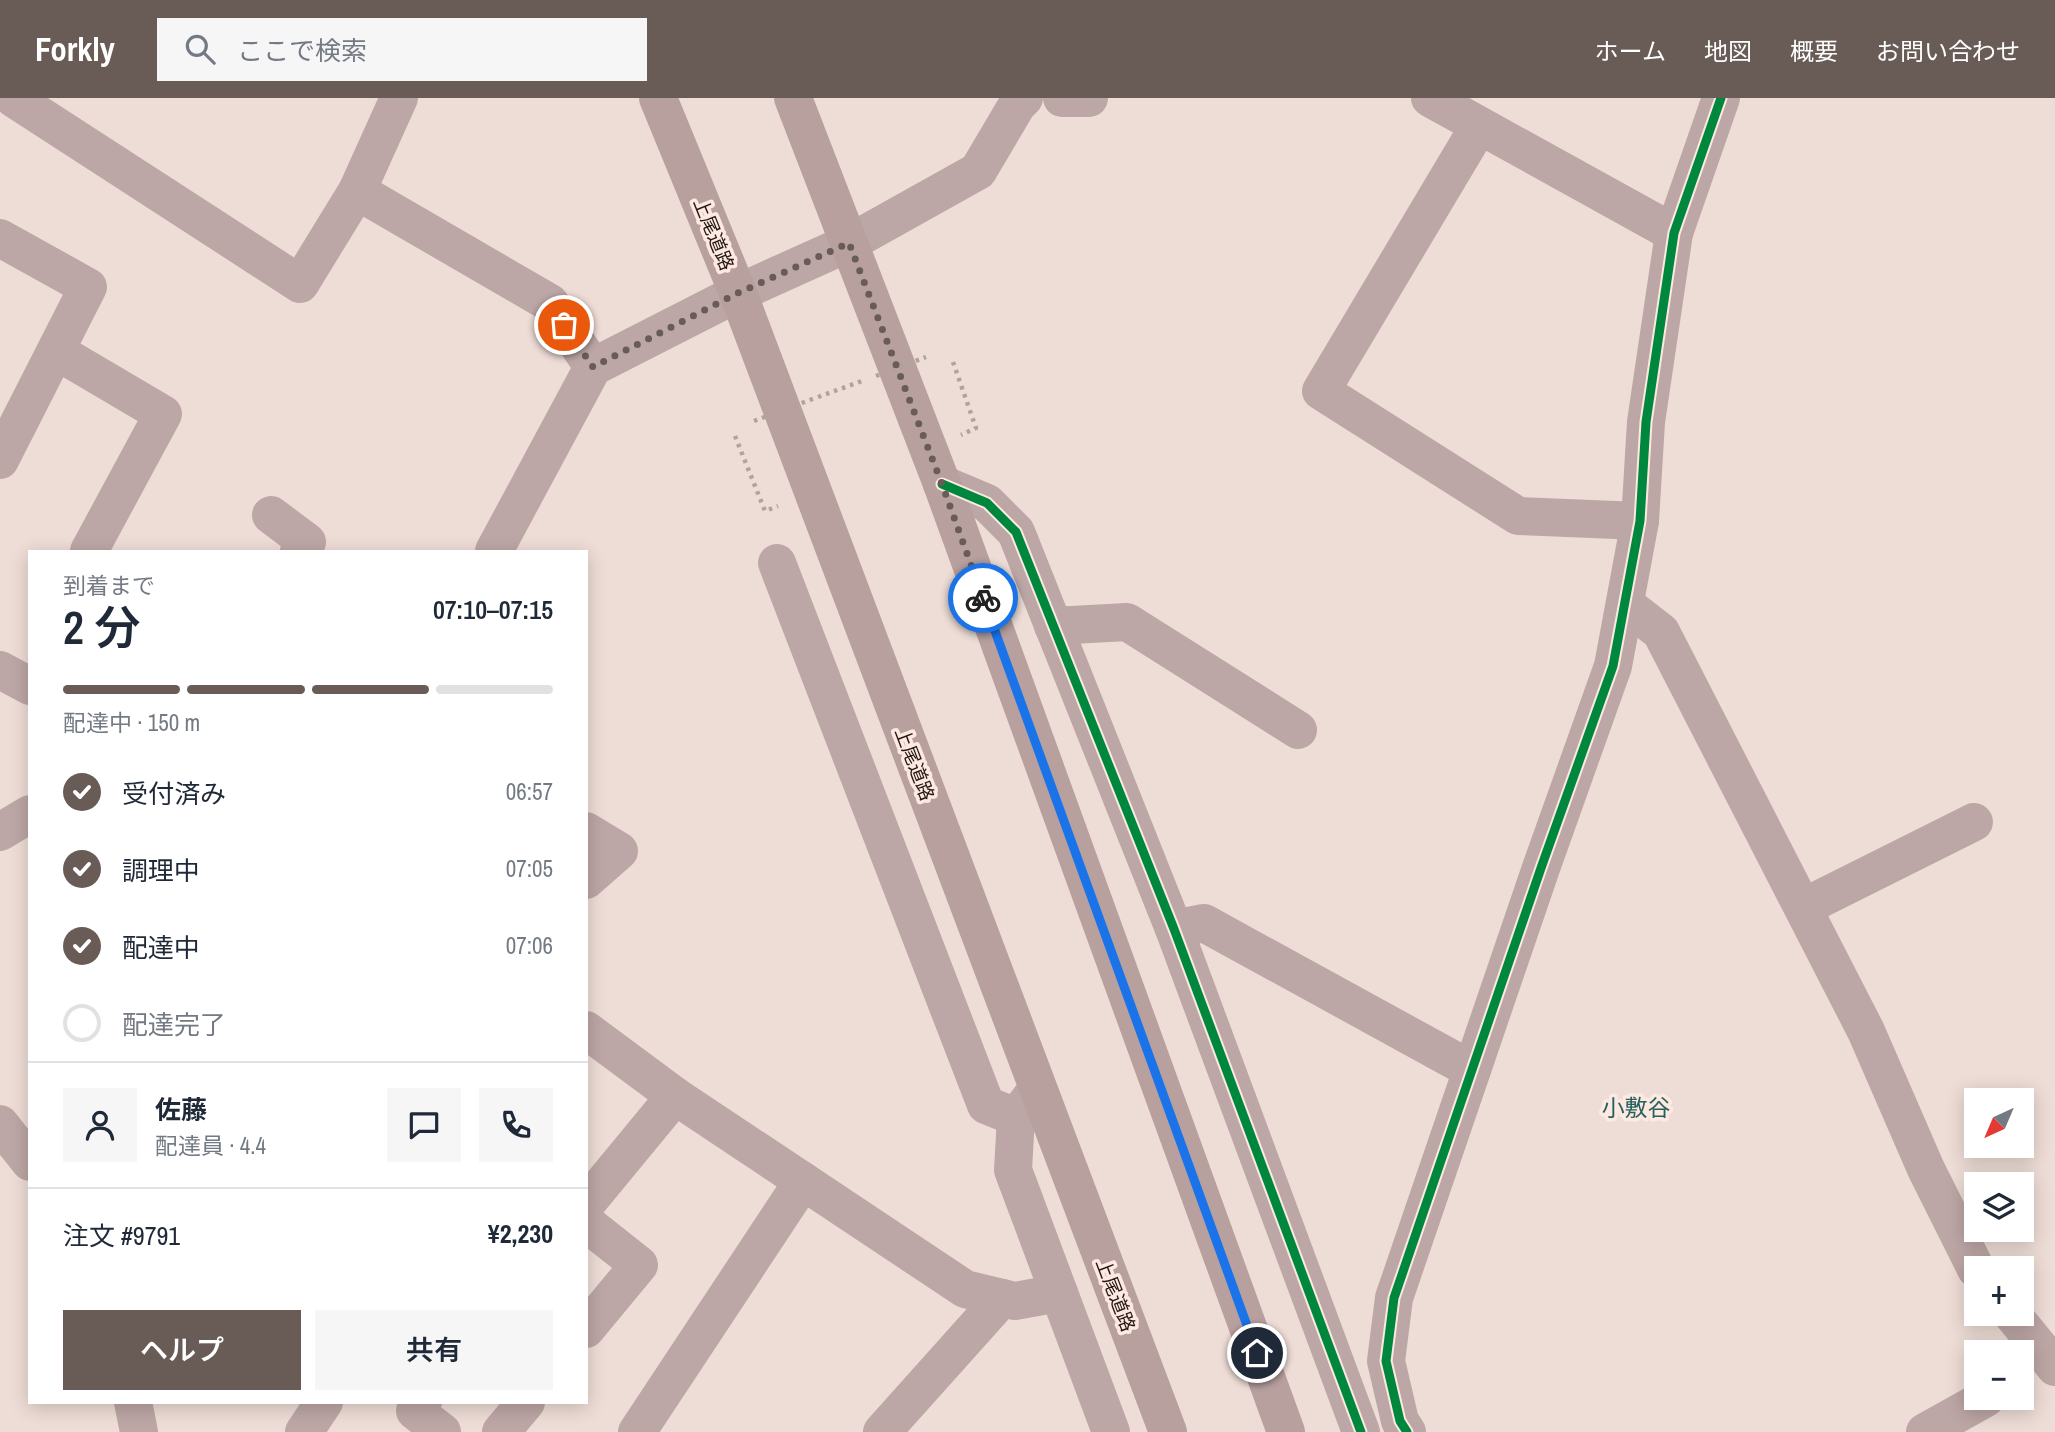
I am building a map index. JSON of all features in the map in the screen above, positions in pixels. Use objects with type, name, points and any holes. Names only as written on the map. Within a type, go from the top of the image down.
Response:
[{"type":"highway","name":"上尾道路","points":[[659,98],[738,293],[1027,1103],[1168,1432]]},
{"type":"highway","points":[[793,98],[942,484],[1286,1432]]},
{"type":"street","points":[[13,98],[300,284],[357,191],[399,98]]},
{"type":"street","points":[[495,550],[593,367],[738,293],[849,243],[978,171],[1024,98]]},
{"type":"street","points":[[1062,98],[1089,98]]},
{"type":"street","points":[[1430,98],[1674,233]]},
{"type":"street","points":[[942,484],[988,503],[1016,531],[1174,929],[1360,1431],[1404,1426],[1385,1361],[1394,1298],[1613,666],[1640,521],[1646,422],[1674,233],[1721,98]]},
{"type":"street","points":[[1479,126],[1321,391],[1518,516],[1640,521]]},
{"type":"street","points":[[357,191],[550,303],[593,367]]},
{"type":"street","points":[[0,239],[88,287],[0,460]]},
{"type":"street","points":[[56,351],[163,414],[90,550]]},
{"type":"street","points":[[271,515],[307,542],[300,550]]},
{"type":"street","points":[[778,563],[986,1105],[1027,1103],[1013,1170],[1111,1432]]},
{"type":"street","points":[[1625,604],[1661,632],[1866,1031],[1926,1170],[1969,1256]]},
{"type":"street","points":[[1054,626],[1127,622],[1298,730]]},
{"type":"street","points":[[0,832],[28,815]]},
{"type":"street","points":[[1804,907],[1974,822]]},
{"type":"street","points":[[588,832],[619,851],[588,878]]},
{"type":"street","points":[[1174,929],[1204,923],[1472,1070]]},
{"type":"street","points":[[588,1031],[675,1096],[965,1289],[1015,1301],[1059,1293]]},
{"type":"street","points":[[588,1202],[675,1096]]},
{"type":"street","points":[[0,1124],[28,1160]]},
{"type":"street","points":[[637,1432],[803,1181]]},
{"type":"street","points":[[588,1225],[639,1265],[588,1327]]},
{"type":"street","points":[[882,1432],[1002,1298]]},
{"type":"street","points":[[2019,1326],[2042,1369]]},
{"type":"street","points":[[133,1404],[139,1432]]},
{"type":"street","points":[[304,1432],[323,1404]]},
{"type":"street","points":[[421,1404],[415,1411],[442,1432]]},
{"type":"street","points":[[501,1432],[524,1404]]},
{"type":"street","points":[[1925,1432],[1964,1410]]},
{"type":"path","points":[[754,421],[926,358]]},
{"type":"cycle path","points":[[1407,1432],[1400,1421],[1386,1361],[1394,1298],[1613,666],[1640,521],[1646,422],[1674,233],[1721,98]]},
{"type":"cycle path","points":[[942,484],[987,503],[1016,532],[1174,929],[1361,1432]]},
{"type":"way so far","points":[[564,325],[593,367],[738,293],[849,243],[983,598]]},
{"type":"district","name":"小敷谷","points":[[1636,1107]]},
{"type":"route","points":[[983,598],[1257,1353]]}]
